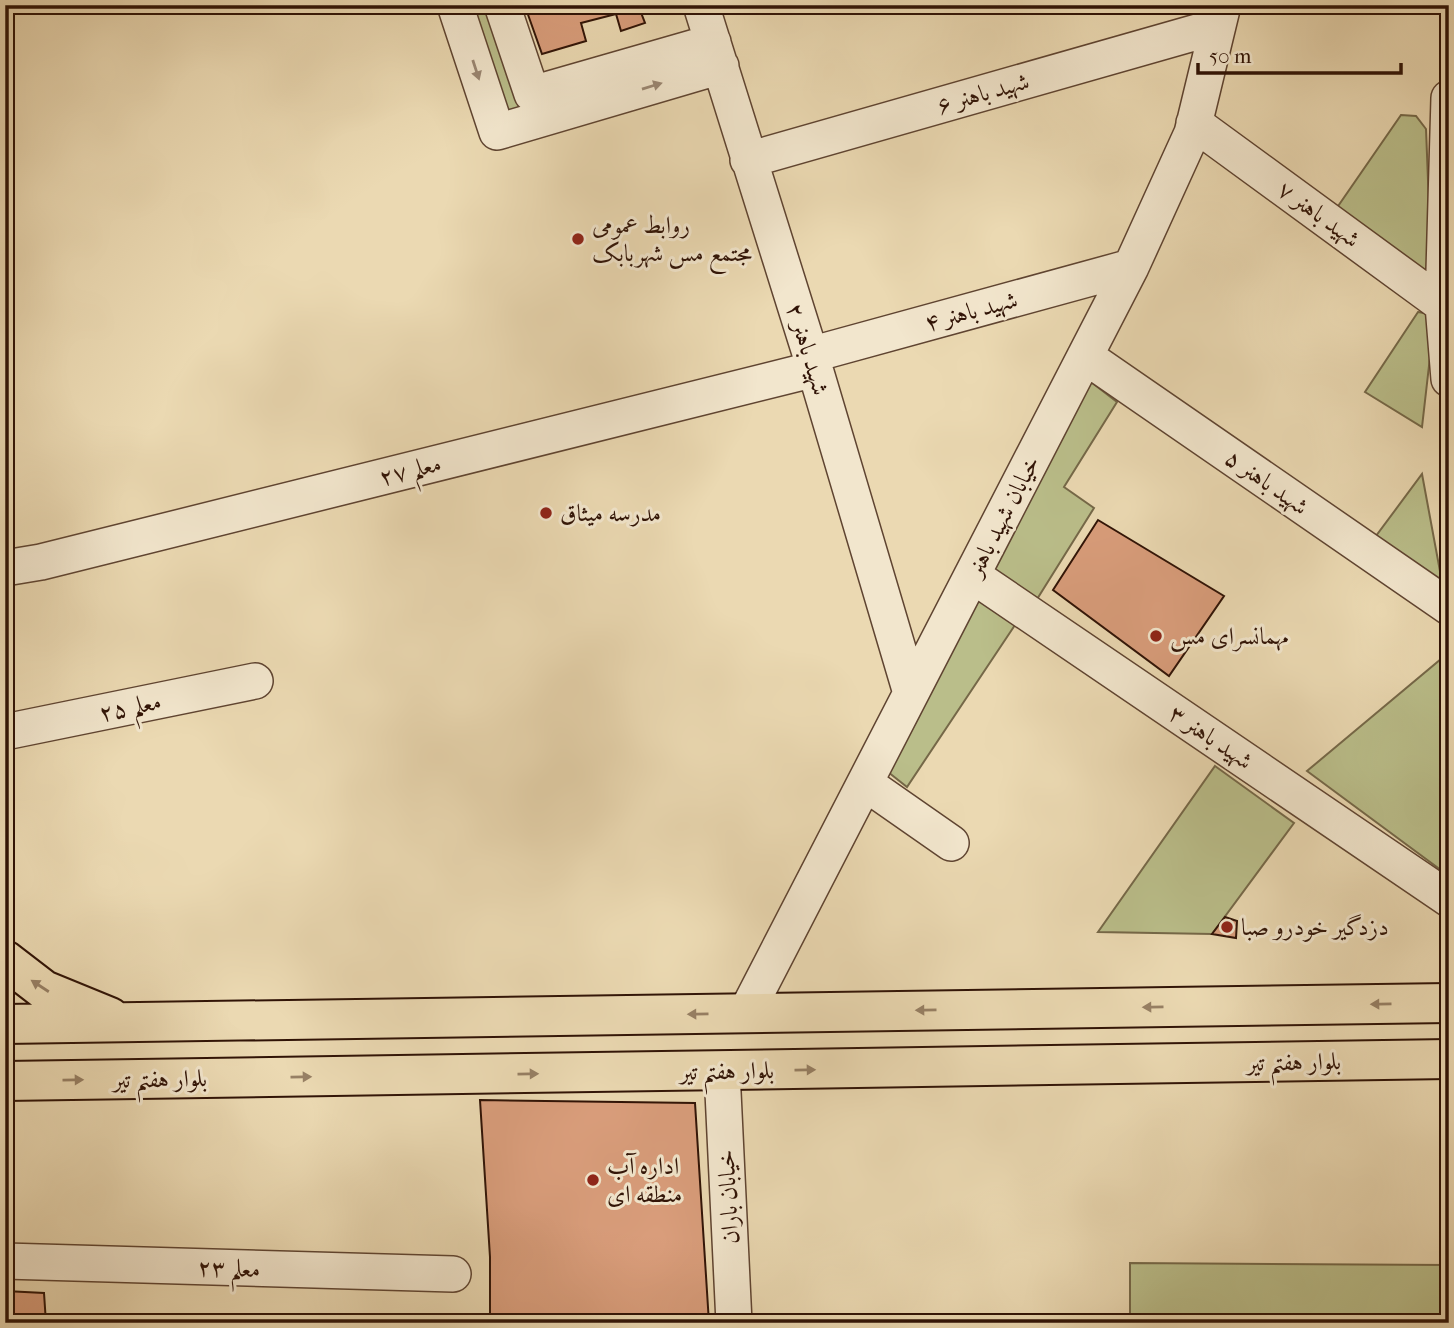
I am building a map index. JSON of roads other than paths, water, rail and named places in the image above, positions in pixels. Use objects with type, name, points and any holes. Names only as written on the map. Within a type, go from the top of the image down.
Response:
[{"type":"main road","points":[[5,960],[44,989],[124,1023]]},
{"type":"main road","points":[[5,1024],[1449,1003]]},
{"type":"main road","name":"بلوار هفتم تیر","points":[[5,1081],[1449,1059]]},
{"type":"street","points":[[455,5],[497,132],[536,106],[710,51],[683,5]]},
{"type":"street","points":[[502,5],[536,106]]},
{"type":"street","name":"شهید باهنر ۲","points":[[701,5],[710,51],[748,160],[812,362],[912,693]]},
{"type":"street","name":"خیابان شهید باهنر","points":[[746,1013],[1131,267],[1192,133],[1221,15]]},
{"type":"street","name":"شهید باهنر ۶","points":[[748,160],[1221,15]]},
{"type":"street","points":[[1449,98],[1443,305],[1449,379]]},
{"type":"street","name":"شهید باهنر ۷","points":[[1194,123],[1443,305]]},
{"type":"street","name":"شهید باهنر ۴","points":[[812,362],[1131,267]]},
{"type":"street","name":"شهید باهنر ۵","points":[[1085,356],[1449,607]]},
{"type":"street","name":"معلم ۲۷","points":[[5,568],[41,562],[812,362]]},
{"type":"street","name":"شهید باهنر ۳","points":[[972,575],[1449,899]]},
{"type":"street","name":"معلم ۲۵","points":[[5,732],[255,681]]},
{"type":"street","points":[[865,783],[951,843]]},
{"type":"street","name":"خیابان باران","points":[[722,1071],[734,1323]]},
{"type":"street","name":"معلم ۲۳","points":[[5,1261],[453,1274]]},
{"type":"place","name":"روابط عمومی مجتمع مس شهربابک","points":[[578,239]]},
{"type":"place","name":"مدرسه میثاق","points":[[546,513]]},
{"type":"place","name":"مهمانسرای مس","points":[[1156,636]]},
{"type":"place","name":"دزدگیر خودرو صبا","points":[[1227,927]]},
{"type":"place","name":"اداره آب منطقه ای","points":[[593,1180]]}]
